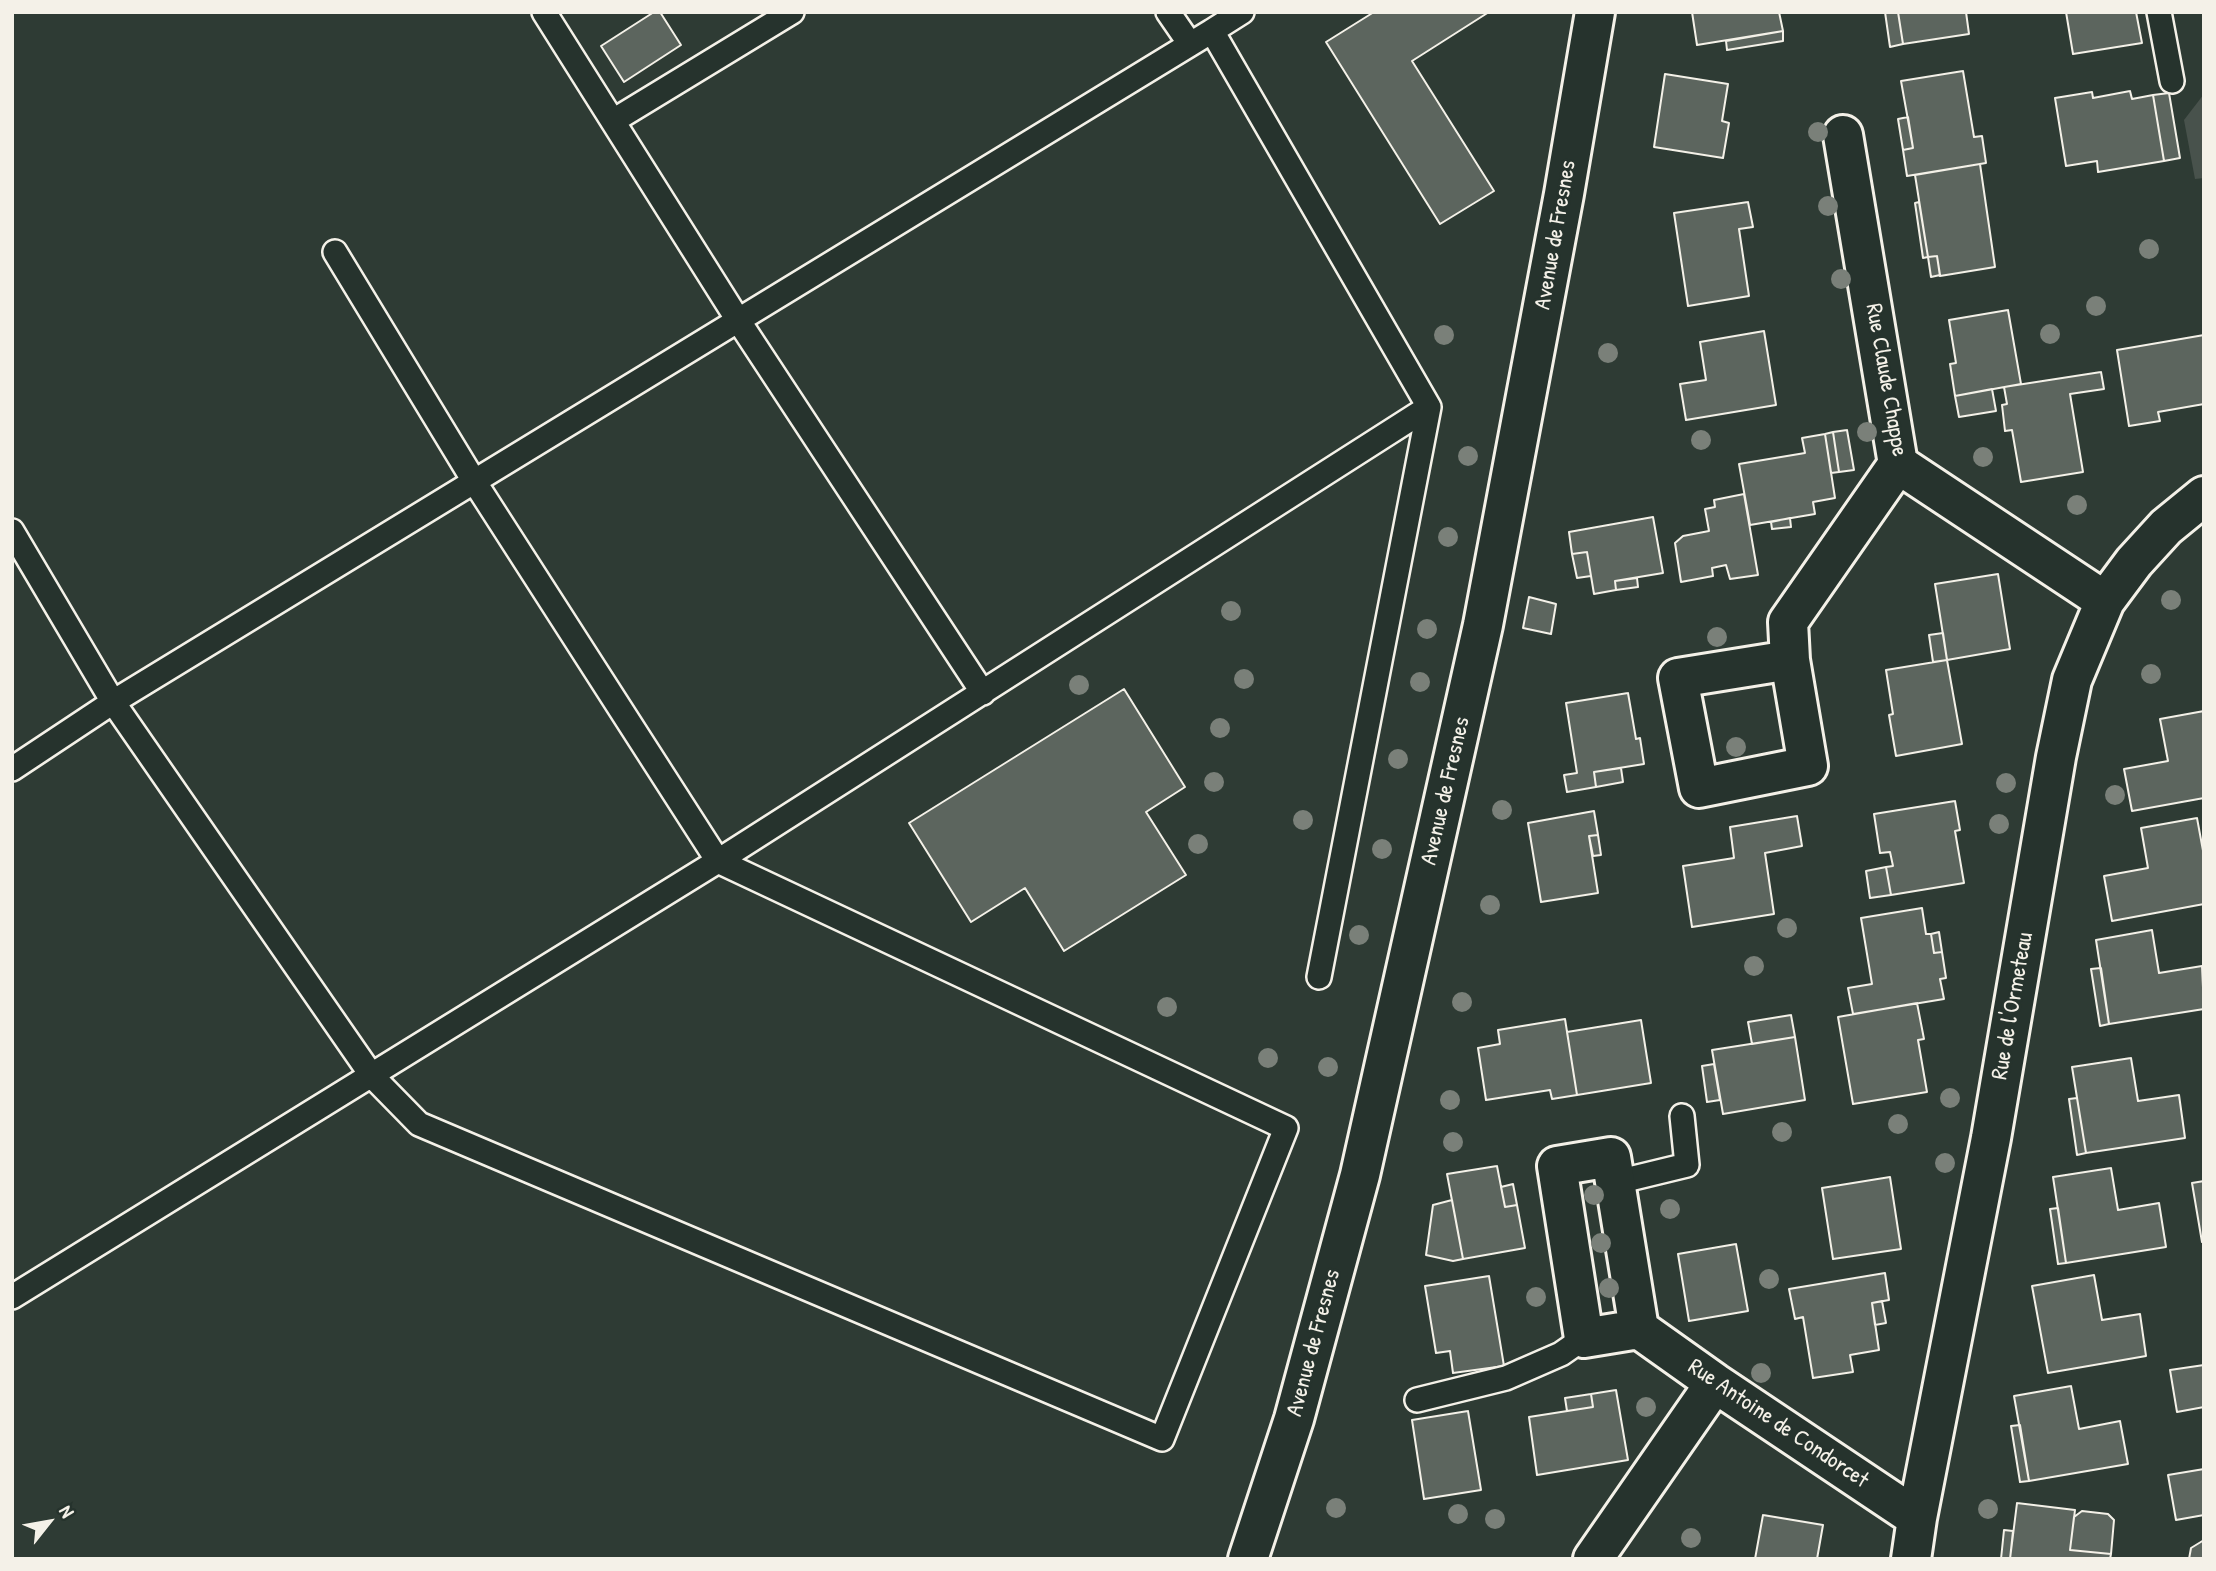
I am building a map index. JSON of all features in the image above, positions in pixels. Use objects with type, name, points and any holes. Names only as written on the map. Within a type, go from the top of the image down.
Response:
[{"type":"street","name":"Avenue de Fresnes","points":[[1248,1559],[1294,1419],[1360,1175],[1486,612],[1595,12]]},
{"type":"street","name":"Rue Claude Chappe","points":[[1843,135],[1898,464],[2105,601]]},
{"type":"street","points":[[1790,660],[1788,622],[1898,464]]},
{"type":"street","name":"Rue de l'Ormeteau","points":[[1911,1559],[1991,1138],[2056,757],[2072,680],[2105,601],[2165,527],[2204,496]]},
{"type":"street","points":[[1611,1157],[1639,1329],[1584,1338],[1557,1166],[1611,1157]]},
{"type":"street","name":"Rue Antoine de Condorcet","points":[[1639,1329],[1917,1518]]},
{"type":"street","points":[[1593,1559],[1715,1383]]},
{"type":"lane","points":[[544,12],[738,320],[983,693]]},
{"type":"lane","points":[[613,121],[792,12]]},
{"type":"lane","points":[[1168,12],[1190,44]]},
{"type":"lane","points":[[12,769],[113,702],[1242,12]]},
{"type":"lane","points":[[2159,12],[2172,81]]},
{"type":"lane","points":[[1212,31],[1429,407],[1319,976]]},
{"type":"lane","points":[[12,531],[113,702],[372,1076],[419,1124],[1162,1439],[1286,1128],[718,861],[474,481],[335,252]]},
{"type":"lane","points":[[12,1297],[718,861],[1429,407]]},
{"type":"lane","points":[[1617,1182],[1687,1166],[1682,1116]]},
{"type":"lane","points":[[1417,1400],[1506,1378],[1561,1354],[1584,1338]]},
{"type":"shaded area","points":[[2204,94],[2204,178],[2195,179],[2184,120]]},
{"type":"building","points":[[654,12],[660,12],[681,45],[624,82],[601,46]]},
{"type":"building","points":[[1374,12],[1489,12],[1412,61],[1494,191],[1440,224],[1326,42]]},
{"type":"building","points":[[1692,12],[1779,12],[1783,31],[1697,45]]},
{"type":"building","points":[[1885,12],[1898,12],[1903,44],[1890,47]]},
{"type":"building","points":[[1898,12],[1966,12],[1969,34],[1903,44]]},
{"type":"building","points":[[2066,12],[2136,12],[2142,43],[2073,54]]},
{"type":"building","points":[[1783,31],[1783,41],[1727,50],[1726,41]]},
{"type":"building","points":[[1963,71],[1974,137],[1982,136],[1986,163],[1907,176],[1903,150],[1913,148],[1901,81]]},
{"type":"building","points":[[1665,74],[1728,84],[1722,121],[1729,123],[1723,158],[1654,147]]},
{"type":"building","points":[[2130,91],[2132,99],[2153,95],[2164,161],[2098,172],[2097,161],[2066,166],[2055,98],[2092,92],[2093,98]]},
{"type":"building","points":[[2169,93],[2180,158],[2164,161],[2153,95]]},
{"type":"building","points":[[1908,117],[1913,148],[1903,150],[1898,119]]},
{"type":"building","points":[[1980,164],[1995,267],[1940,276],[1937,256],[1928,257],[1915,175]]},
{"type":"building","points":[[1748,202],[1753,227],[1739,229],[1749,296],[1688,306],[1674,213]]},
{"type":"building","points":[[1919,202],[1928,257],[1923,258],[1915,203]]},
{"type":"building","points":[[1937,256],[1940,275],[1931,277],[1928,257]]},
{"type":"building","points":[[2008,310],[2021,384],[1955,396],[1950,364],[1956,363],[1949,320]]},
{"type":"building","points":[[1764,331],[1776,405],[1686,420],[1680,384],[1706,380],[1700,342]]},
{"type":"building","points":[[2204,335],[2204,404],[2158,412],[2160,421],[2129,426],[2117,350]]},
{"type":"building","points":[[2101,372],[2104,389],[2070,394],[2083,472],[2021,482],[2012,430],[2005,431],[2002,405],[2007,404],[2004,387]]},
{"type":"building","points":[[1992,389],[1996,411],[1959,417],[1955,396]]},
{"type":"building","points":[[1847,430],[1854,470],[1839,472],[1833,432]]},
{"type":"building","points":[[1833,432],[1839,472],[1831,473],[1825,434]]},
{"type":"building","points":[[1825,434],[1835,498],[1813,502],[1815,514],[1750,525],[1739,464],[1805,453],[1802,438]]},
{"type":"building","points":[[1744,494],[1758,575],[1730,579],[1726,565],[1712,568],[1713,576],[1681,582],[1675,543],[1683,536],[1709,531],[1705,509],[1715,507],[1714,500]]},
{"type":"building","points":[[1653,517],[1663,573],[1615,581],[1616,590],[1594,594],[1587,552],[1572,554],[1569,532]]},
{"type":"building","points":[[1790,518],[1791,527],[1772,529],[1771,522]]},
{"type":"building","points":[[1587,552],[1591,576],[1577,578],[1572,554]]},
{"type":"building","points":[[1998,574],[2010,649],[1947,660],[1935,584]]},
{"type":"building","points":[[1637,578],[1638,587],[1616,590],[1615,581]]},
{"type":"building","points":[[1529,597],[1556,604],[1551,634],[1523,628]]},
{"type":"building","points":[[1943,633],[1947,660],[1933,662],[1929,635]]},
{"type":"building","points":[[1947,660],[1962,744],[1896,756],[1889,715],[1893,714],[1886,670]]},
{"type":"building","points":[[1124,689],[1185,787],[1146,812],[1186,875],[1064,951],[1025,888],[971,922],[909,823]]},
{"type":"building","points":[[1628,693],[1636,739],[1640,738],[1644,764],[1594,772],[1596,787],[1567,792],[1564,775],[1577,773],[1566,703]]},
{"type":"building","points":[[2204,711],[2204,798],[2132,811],[2124,769],[2168,761],[2160,719]]},
{"type":"building","points":[[1621,768],[1623,782],[1596,787],[1594,772]]},
{"type":"building","points":[[1955,801],[1960,830],[1955,831],[1964,883],[1891,895],[1886,867],[1893,866],[1890,852],[1880,853],[1874,814]]},
{"type":"building","points":[[1594,811],[1598,835],[1589,836],[1598,893],[1541,902],[1528,823]]},
{"type":"building","points":[[1797,816],[1802,846],[1765,853],[1774,914],[1692,927],[1683,866],[1734,858],[1730,827]]},
{"type":"building","points":[[2197,818],[2204,856],[2204,904],[2112,921],[2104,876],[2148,868],[2141,828]]},
{"type":"building","points":[[1598,835],[1601,855],[1593,856],[1589,836]]},
{"type":"building","points":[[1886,867],[1891,895],[1870,898],[1866,871]]},
{"type":"building","points":[[1922,908],[1926,934],[1931,934],[1934,953],[1942,952],[1946,978],[1940,979],[1944,999],[1853,1014],[1848,988],[1872,984],[1861,918]]},
{"type":"building","points":[[2152,930],[2159,973],[2202,966],[2204,1009],[2109,1024],[2096,940]]},
{"type":"building","points":[[1939,932],[1942,952],[1934,953],[1931,934]]},
{"type":"building","points":[[2101,968],[2109,1024],[2100,1026],[2091,969]]},
{"type":"building","points":[[1917,1003],[1924,1039],[1918,1040],[1927,1092],[1853,1104],[1838,1017]]},
{"type":"building","points":[[1791,1015],[1795,1037],[1752,1044],[1748,1022]]},
{"type":"building","points":[[1565,1019],[1577,1095],[1552,1099],[1550,1090],[1486,1100],[1478,1048],[1500,1044],[1498,1030]]},
{"type":"building","points":[[1641,1020],[1651,1083],[1577,1095],[1567,1032]]},
{"type":"building","points":[[1795,1037],[1805,1100],[1723,1114],[1712,1050]]},
{"type":"building","points":[[2131,1058],[2138,1101],[2179,1095],[2185,1138],[2086,1153],[2072,1067]]},
{"type":"building","points":[[1714,1064],[1720,1100],[1707,1102],[1702,1066]]},
{"type":"building","points":[[2077,1098],[2086,1153],[2077,1155],[2069,1099]]},
{"type":"building","points":[[1497,1166],[1505,1207],[1517,1205],[1525,1248],[1463,1259],[1447,1174]]},
{"type":"building","points":[[2111,1168],[2118,1210],[2159,1203],[2166,1247],[2066,1263],[2053,1177]]},
{"type":"building","points":[[1890,1177],[1901,1249],[1833,1259],[1822,1188]]},
{"type":"building","points":[[2204,1181],[2204,1241],[2202,1242],[2192,1183]]},
{"type":"building","points":[[1513,1184],[1517,1205],[1505,1207],[1501,1187]]},
{"type":"building","points":[[1452,1200],[1463,1259],[1453,1261],[1426,1255],[1433,1205]]},
{"type":"building","points":[[2058,1208],[2066,1263],[2058,1264],[2050,1209]]},
{"type":"building","points":[[1736,1244],[1748,1311],[1689,1321],[1678,1254]]},
{"type":"building","points":[[1885,1273],[1889,1300],[1872,1303],[1879,1350],[1850,1355],[1853,1372],[1813,1378],[1803,1317],[1795,1319],[1789,1289]]},
{"type":"building","points":[[2094,1275],[2102,1320],[2140,1314],[2146,1356],[2048,1373],[2032,1286]]},
{"type":"building","points":[[1489,1276],[1504,1366],[1453,1373],[1450,1351],[1436,1353],[1425,1286]]},
{"type":"building","points":[[1882,1301],[1886,1323],[1875,1325],[1872,1303]]},
{"type":"building","points":[[2204,1365],[2204,1407],[2177,1412],[2170,1370]]},
{"type":"building","points":[[2071,1386],[2079,1429],[2120,1421],[2128,1464],[2029,1481],[2014,1396]]},
{"type":"building","points":[[1616,1390],[1628,1460],[1537,1475],[1529,1417],[1593,1407],[1591,1394]]},
{"type":"building","points":[[1591,1394],[1593,1407],[1567,1411],[1565,1398]]},
{"type":"building","points":[[1468,1411],[1481,1490],[1424,1499],[1412,1420]]},
{"type":"building","points":[[2020,1425],[2029,1481],[2020,1482],[2011,1426]]},
{"type":"building","points":[[2204,1469],[2204,1515],[2176,1520],[2168,1475]]},
{"type":"building","points":[[2017,1503],[2075,1510],[2070,1550],[2111,1554],[2110,1559],[2010,1559]]},
{"type":"building","points":[[2082,1511],[2108,1514],[2114,1520],[2111,1554],[2070,1550],[2074,1517]]},
{"type":"building","points":[[1763,1515],[1823,1525],[1817,1559],[1755,1559]]},
{"type":"building","points":[[2004,1530],[2013,1531],[2010,1559],[2001,1559]]},
{"type":"building","points":[[2204,1540],[2204,1559],[2189,1559],[2191,1548]]}]
